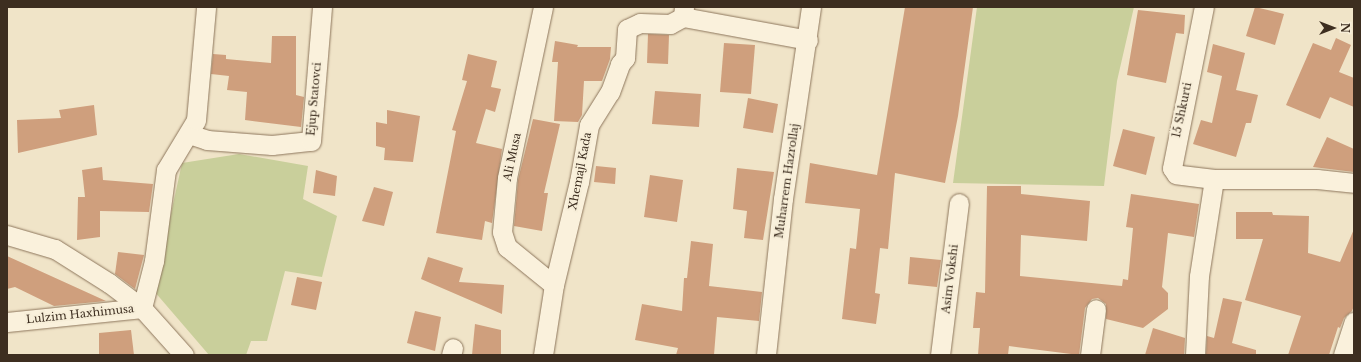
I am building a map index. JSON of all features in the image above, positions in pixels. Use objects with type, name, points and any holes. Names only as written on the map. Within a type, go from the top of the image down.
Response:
[{"type":"street","points":[[184,355],[142,308],[154,261],[166,170],[189,134],[196,120],[206,7]]},
{"type":"street","name":"Ejup Statovci","points":[[189,134],[207,140],[272,146],[310,141],[322,7]]},
{"type":"street","name":"Ali Musa","points":[[543,7],[507,178],[502,232],[507,248],[554,285]]},
{"type":"street","name":"Muharrem Hazrollaj","points":[[766,355],[783,199],[808,40],[811,7]]},
{"type":"street","name":"15 Shkurti","points":[[1204,7],[1172,168],[1176,174],[1214,179],[1317,179],[1354,183]]},
{"type":"street","name":"Xhemajl Kada","points":[[543,355],[554,285],[579,182],[589,125],[610,92],[620,64],[625,58],[627,28],[640,23],[670,24],[683,12],[808,40]]},
{"type":"street","points":[[1200,353],[1199,276],[1214,179]]},
{"type":"street","name":"Asim Vokshi","points":[[940,355],[959,203]]},
{"type":"street","name":"Lulzim Haxhimusa","points":[[7,235],[55,249],[142,308]]},
{"type":"street","name":"Lulzim Haxhimusa","points":[[7,322],[142,308]]},
{"type":"street","points":[[1090,355],[1096,309]]},
{"type":"street","points":[[1342,355],[1354,322]]},
{"type":"green space","points":[[977,7],[1134,7],[1117,81],[1104,186],[953,183]]},
{"type":"green space","points":[[239,154],[308,166],[303,199],[337,216],[322,277],[285,271],[267,341],[251,341],[246,355],[209,355],[154,291],[182,163]]},
{"type":"building","points":[[905,7],[973,7],[958,116],[945,183],[895,173],[888,249],[880,248],[875,293],[880,294],[876,324],[842,319],[850,248],[856,249],[860,209],[805,203],[810,163],[877,175]]},
{"type":"building","points":[[1255,7],[1284,14],[1275,45],[1246,36]]},
{"type":"building","points":[[1138,10],[1185,15],[1184,34],[1176,33],[1166,83],[1127,75]]},
{"type":"building","points":[[648,34],[669,35],[668,64],[647,63]]},
{"type":"building","points":[[272,36],[296,36],[296,95],[304,97],[301,127],[245,120],[247,92],[227,90],[229,76],[211,74],[213,54],[226,55],[226,59],[271,63]]},
{"type":"building","points":[[1336,38],[1351,45],[1339,72],[1354,78],[1354,107],[1330,97],[1320,119],[1286,105],[1313,43],[1331,50]]},
{"type":"building","points":[[555,41],[578,45],[577,47],[611,47],[610,59],[602,81],[584,81],[582,115],[578,122],[554,121],[558,62],[552,62]]},
{"type":"building","points":[[724,43],[755,45],[751,94],[720,92]]},
{"type":"building","points":[[1213,44],[1245,53],[1236,90],[1258,95],[1251,123],[1246,123],[1236,157],[1193,144],[1201,120],[1212,123],[1222,76],[1207,72]]},
{"type":"building","points":[[468,54],[497,61],[491,87],[501,89],[495,112],[486,109],[476,143],[502,149],[492,223],[485,221],[482,240],[436,233],[456,131],[452,130],[467,81],[462,80]]},
{"type":"building","points":[[655,91],[701,94],[699,127],[652,124]]},
{"type":"building","points":[[748,98],[778,104],[773,133],[743,128]]},
{"type":"building","points":[[94,105],[97,135],[18,153],[17,120],[61,118],[59,110]]},
{"type":"building","points":[[387,110],[420,116],[413,162],[384,160],[385,148],[376,146],[376,122],[387,124]]},
{"type":"building","points":[[533,119],[560,124],[544,193],[548,193],[542,231],[514,226],[518,180]]},
{"type":"building","points":[[1123,129],[1155,137],[1146,175],[1113,166]]},
{"type":"building","points":[[1327,137],[1354,149],[1354,172],[1313,167]]},
{"type":"building","points":[[596,166],[616,168],[615,184],[594,182]]},
{"type":"building","points":[[102,167],[103,180],[153,184],[149,212],[100,211],[100,237],[77,240],[78,197],[85,197],[82,170]]},
{"type":"building","points":[[737,168],[774,172],[763,240],[744,238],[747,211],[733,209]]},
{"type":"building","points":[[316,170],[337,176],[335,196],[313,193]]},
{"type":"building","points":[[650,175],[683,180],[677,222],[644,217]]},
{"type":"building","points":[[987,186],[1021,186],[1021,194],[1090,201],[1087,241],[1021,235],[1020,276],[1122,286],[1123,279],[1128,280],[1133,228],[1126,227],[1131,194],[1199,204],[1194,237],[1168,233],[1162,287],[1168,293],[1168,309],[1143,328],[1106,319],[1106,304],[1098,298],[1092,299],[1085,308],[1079,355],[1009,346],[1008,355],[978,355],[980,328],[973,328],[976,292],[985,293]]},
{"type":"building","points":[[374,187],[393,192],[384,226],[362,221]]},
{"type":"building","points":[[1236,212],[1272,212],[1273,215],[1309,216],[1308,253],[1340,262],[1354,229],[1354,306],[1352,311],[1344,318],[1340,328],[1338,327],[1329,355],[1288,355],[1301,316],[1245,300],[1263,239],[1236,239]]},
{"type":"building","points":[[691,241],[713,244],[709,286],[762,292],[759,321],[717,317],[714,355],[676,355],[678,348],[635,340],[642,304],[682,311],[684,278],[687,278]]},
{"type":"building","points":[[118,252],[144,255],[135,289],[115,274]]},
{"type":"building","points":[[7,256],[106,301],[54,306],[15,287],[7,289]]},
{"type":"building","points":[[428,257],[463,268],[459,282],[504,285],[502,314],[421,279]]},
{"type":"building","points":[[910,257],[941,260],[937,287],[908,284]]},
{"type":"building","points":[[297,277],[322,282],[316,310],[291,305]]},
{"type":"building","points":[[1223,298],[1242,302],[1232,343],[1256,350],[1256,355],[1206,355],[1207,336],[1214,338]]},
{"type":"building","points":[[415,311],[441,317],[435,351],[407,343]]},
{"type":"building","points":[[475,324],[501,330],[501,355],[472,355]]},
{"type":"building","points":[[1153,328],[1185,338],[1184,355],[1145,355]]},
{"type":"building","points":[[131,330],[134,355],[99,355],[99,333]]}]
